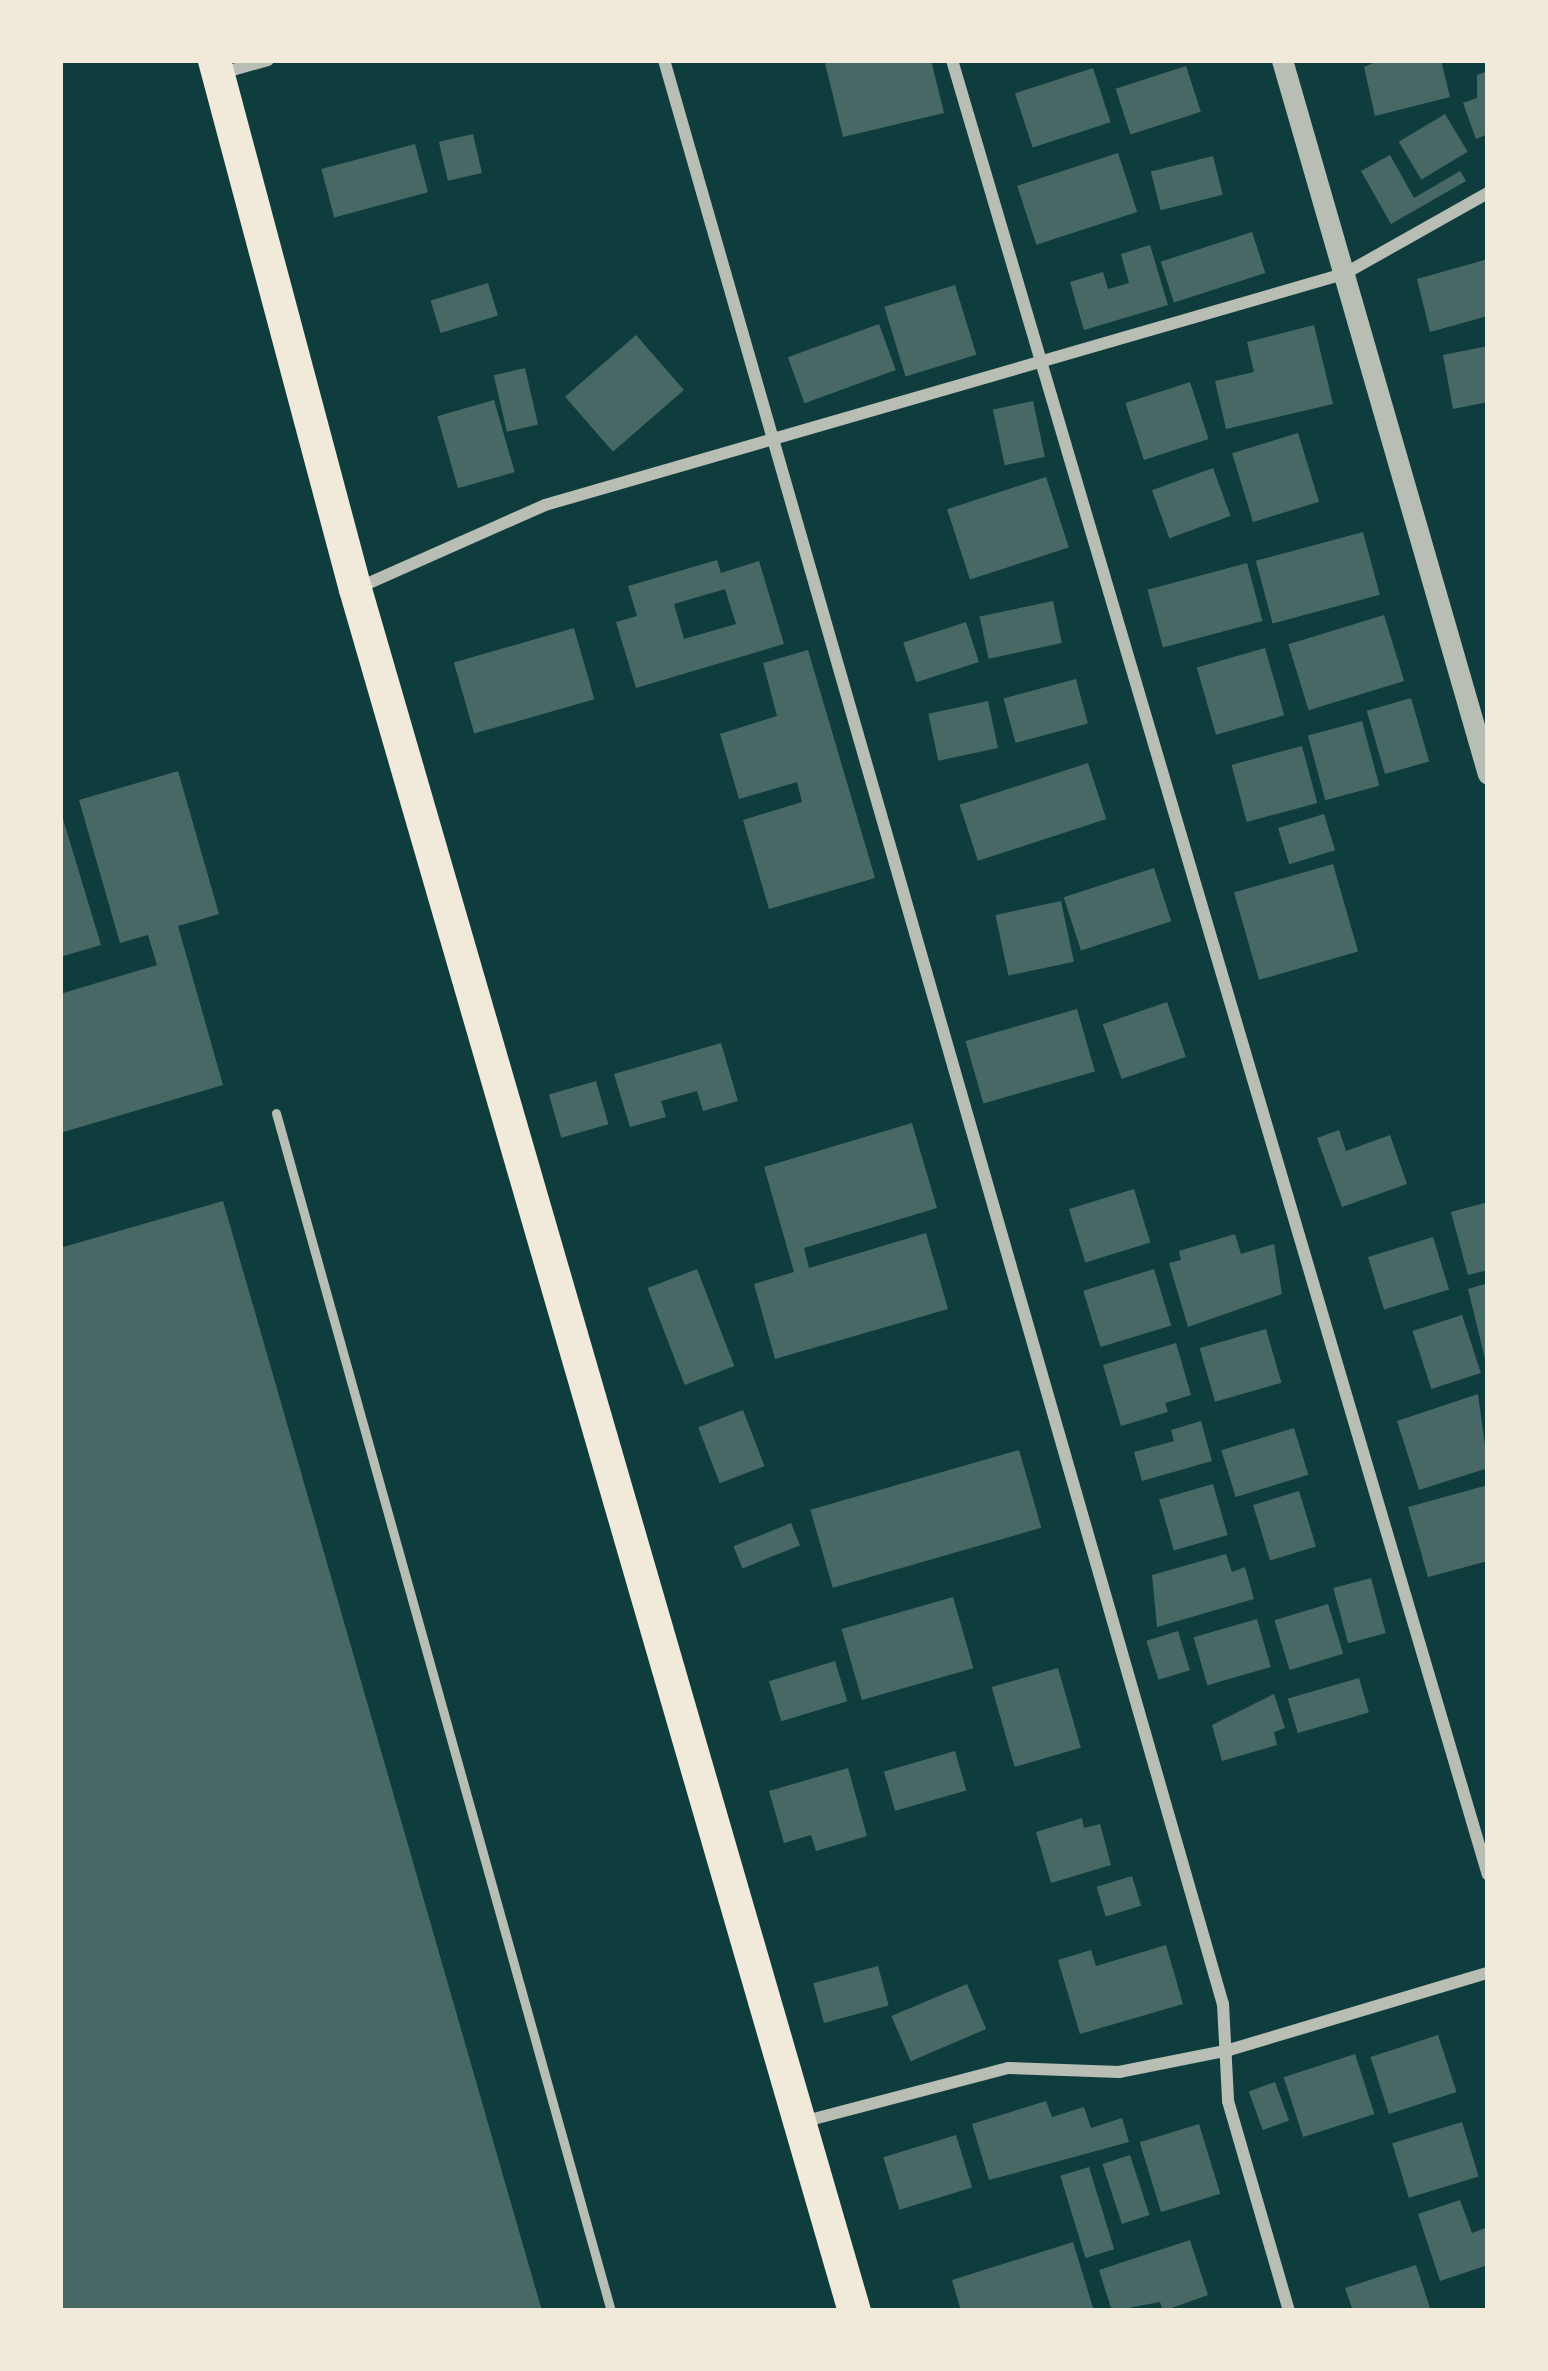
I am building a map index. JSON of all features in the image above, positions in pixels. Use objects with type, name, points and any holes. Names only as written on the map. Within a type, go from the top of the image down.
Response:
[{"type":"highway","points":[[216,67],[356,589],[854,2311]]},
{"type":"street","points":[[216,67],[268,60]]},
{"type":"street","points":[[664,60],[779,441],[1229,2050],[1228,2101],[1289,2311]]},
{"type":"street","points":[[952,60],[1488,1875]]},
{"type":"street","points":[[1282,60],[1488,774]]},
{"type":"street","points":[[356,589],[545,505],[1344,274],[1488,193]]},
{"type":"street","points":[[799,2123],[1008,2068],[1119,2072],[1229,2050],[1488,1973]]},
{"type":"lane","points":[[276,1113],[611,2311]]},
{"type":"building","points":[[931,60],[944,113],[843,137],[825,63]]},
{"type":"building","points":[[1380,60],[1441,60],[1450,97],[1375,116],[1364,67]]},
{"type":"building","points":[[1186,66],[1201,112],[1130,135],[1116,89]]},
{"type":"building","points":[[1093,68],[1111,122],[1033,148],[1015,93]]},
{"type":"building","points":[[1488,71],[1488,134],[1476,139],[1463,103],[1477,98],[1477,75]]},
{"type":"building","points":[[1445,114],[1468,152],[1421,180],[1399,142]]},
{"type":"building","points":[[473,134],[482,173],[448,181],[439,142]]},
{"type":"building","points":[[415,144],[428,192],[334,217],[321,169]]},
{"type":"building","points":[[1118,153],[1137,212],[1036,245],[1017,186]]},
{"type":"building","points":[[1390,155],[1414,198],[1460,171],[1466,181],[1391,224],[1361,171]]},
{"type":"building","points":[[1213,156],[1223,195],[1161,210],[1151,171]]},
{"type":"building","points":[[1252,232],[1265,273],[1174,303],[1161,262]]},
{"type":"building","points":[[1150,245],[1168,305],[1084,330],[1070,282],[1103,272],[1108,289],[1129,283],[1121,254]]},
{"type":"building","points":[[1488,259],[1488,316],[1430,332],[1417,279]]},
{"type":"building","points":[[488,283],[498,316],[441,333],[431,301]]},
{"type":"building","points":[[955,285],[976,355],[906,376],[884,307]]},
{"type":"building","points":[[879,324],[896,370],[805,403],[788,357]]},
{"type":"building","points":[[1314,325],[1333,404],[1226,429],[1215,381],[1254,372],[1247,342]]},
{"type":"building","points":[[636,335],[684,390],[613,452],[565,397]]},
{"type":"building","points":[[1488,346],[1488,402],[1453,409],[1443,355]]},
{"type":"building","points":[[525,368],[538,425],[507,432],[494,375]]},
{"type":"building","points":[[1190,382],[1209,439],[1144,460],[1125,403]]},
{"type":"building","points":[[494,400],[515,472],[458,488],[437,416]]},
{"type":"building","points":[[1033,401],[1045,457],[1005,465],[993,410]]},
{"type":"building","points":[[1298,433],[1319,502],[1253,522],[1232,453]]},
{"type":"building","points":[[1213,468],[1230,516],[1169,538],[1152,490]]},
{"type":"building","points":[[1046,477],[1069,547],[970,580],[947,509]]},
{"type":"building","points":[[1363,532],[1380,595],[1273,624],[1256,561]]},
{"type":"building","points":[[717,560],[721,573],[759,561],[784,644],[636,688],[616,622],[637,616],[628,586]],"holes":[[[725,589],[736,624],[684,639],[674,604]]]},
{"type":"building","points":[[1247,563],[1263,621],[1163,648],[1148,590]]},
{"type":"building","points":[[1053,601],[1062,643],[989,659],[980,617]]},
{"type":"building","points":[[1384,615],[1404,681],[1309,710],[1288,644]]},
{"type":"building","points":[[966,622],[979,662],[916,682],[903,642]]},
{"type":"building","points":[[574,628],[594,699],[474,734],[454,662]]},
{"type":"building","points":[[1265,648],[1284,715],[1216,735],[1197,668]]},
{"type":"building","points":[[808,650],[875,878],[769,909],[743,820],[802,802],[797,782],[739,799],[720,734],[777,716],[763,663]]},
{"type":"building","points":[[1076,679],[1088,723],[1015,743],[1004,698]]},
{"type":"building","points":[[1411,698],[1429,761],[1385,774],[1367,711]]},
{"type":"building","points":[[988,701],[998,748],[938,761],[928,714]]},
{"type":"building","points":[[1362,721],[1379,786],[1325,800],[1308,735]]},
{"type":"building","points":[[1302,746],[1317,803],[1247,822],[1231,765]]},
{"type":"building","points":[[1088,763],[1106,819],[978,861],[960,805]]},
{"type":"building","points":[[178,771],[219,914],[178,926],[223,1085],[60,1133],[60,994],[157,965],[148,935],[120,943],[79,800]]},
{"type":"building","points":[[60,809],[101,945],[60,957]]},
{"type":"building","points":[[1324,814],[1335,850],[1289,864],[1278,828]]},
{"type":"building","points":[[1333,864],[1358,951],[1259,980],[1234,892]]},
{"type":"building","points":[[1154,868],[1171,921],[1081,951],[1064,897]]},
{"type":"building","points":[[1061,901],[1074,962],[1008,976],[995,915]]},
{"type":"building","points":[[1167,1002],[1186,1057],[1122,1079],[1103,1024]]},
{"type":"building","points":[[1077,1009],[1095,1071],[983,1103],[965,1041]]},
{"type":"building","points":[[721,1043],[738,1101],[703,1111],[697,1091],[661,1101],[666,1117],[630,1127],[614,1074]]},
{"type":"building","points":[[596,1081],[608,1124],[561,1138],[549,1095]]},
{"type":"building","points":[[912,1123],[937,1208],[804,1248],[809,1268],[926,1233],[948,1309],[775,1359],[754,1284],[794,1272],[764,1167]]},
{"type":"building","points":[[1339,1130],[1346,1151],[1390,1135],[1407,1184],[1342,1207],[1317,1138]]},
{"type":"building","points":[[1134,1189],[1150,1243],[1085,1262],[1069,1209]]},
{"type":"building","points":[[223,1201],[542,2311],[60,2311],[60,1248]]},
{"type":"building","points":[[1488,1202],[1488,1270],[1468,1275],[1451,1212]]},
{"type":"building","points":[[1235,1234],[1241,1254],[1274,1244],[1282,1294],[1188,1327],[1169,1263],[1181,1260],[1179,1251]]},
{"type":"building","points":[[1433,1237],[1449,1290],[1384,1309],[1368,1257]]},
{"type":"building","points":[[697,1269],[734,1366],[685,1385],[648,1288]]},
{"type":"building","points":[[1154,1269],[1171,1325],[1100,1347],[1083,1291]]},
{"type":"building","points":[[1488,1283],[1488,1363],[1486,1363],[1468,1289]]},
{"type":"building","points":[[1462,1315],[1481,1373],[1431,1389],[1413,1331]]},
{"type":"building","points":[[1266,1329],[1281,1383],[1215,1402],[1200,1348]]},
{"type":"building","points":[[1176,1343],[1191,1395],[1165,1403],[1168,1412],[1121,1426],[1103,1365]]},
{"type":"building","points":[[1478,1394],[1488,1468],[1419,1490],[1397,1421]]},
{"type":"building","points":[[743,1410],[765,1466],[720,1483],[698,1427]]},
{"type":"building","points":[[1201,1421],[1212,1461],[1142,1481],[1134,1452],[1174,1441],[1171,1430]]},
{"type":"building","points":[[1294,1428],[1308,1475],[1236,1497],[1221,1450]]},
{"type":"building","points":[[1019,1450],[1041,1528],[833,1588],[810,1510]]},
{"type":"building","points":[[1213,1484],[1228,1535],[1174,1550],[1159,1499]]},
{"type":"building","points":[[1488,1485],[1488,1561],[1428,1577],[1408,1507]]},
{"type":"building","points":[[1299,1491],[1316,1546],[1270,1560],[1253,1505]]},
{"type":"building","points":[[791,1523],[800,1545],[743,1568],[734,1546]]},
{"type":"building","points":[[1226,1554],[1232,1572],[1245,1567],[1254,1599],[1157,1627],[1152,1575]]},
{"type":"building","points":[[1371,1578],[1386,1633],[1348,1643],[1333,1588]]},
{"type":"building","points":[[953,1597],[973,1668],[862,1700],[841,1629]]},
{"type":"building","points":[[1328,1604],[1343,1654],[1290,1670],[1274,1620]]},
{"type":"building","points":[[1257,1619],[1271,1667],[1207,1685],[1194,1637]]},
{"type":"building","points":[[1178,1631],[1190,1670],[1158,1680],[1146,1641]]},
{"type":"building","points":[[835,1661],[847,1701],[781,1721],[769,1681]]},
{"type":"building","points":[[1058,1668],[1081,1748],[1015,1767],[992,1687]]},
{"type":"building","points":[[1359,1678],[1369,1713],[1298,1733],[1288,1698]]},
{"type":"building","points":[[1274,1694],[1285,1728],[1274,1732],[1277,1745],[1222,1761],[1212,1725]]},
{"type":"building","points":[[955,1751],[966,1790],[895,1811],[884,1771]]},
{"type":"building","points":[[848,1768],[867,1836],[816,1851],[811,1835],[784,1843],[769,1791]]},
{"type":"building","points":[[1082,1818],[1084,1828],[1100,1824],[1111,1865],[1051,1883],[1036,1832]]},
{"type":"building","points":[[1132,1876],[1141,1906],[1106,1916],[1097,1887]]},
{"type":"building","points":[[1166,1945],[1183,2004],[1080,2034],[1058,1960],[1091,1950],[1096,1966]]},
{"type":"building","points":[[878,1966],[889,2006],[824,2023],[813,1983]]},
{"type":"building","points":[[967,1984],[986,2029],[911,2061],[892,2016]]},
{"type":"building","points":[[1438,2035],[1457,2092],[1389,2114],[1370,2057]]},
{"type":"building","points":[[1355,2054],[1374,2114],[1303,2137],[1284,2077]]},
{"type":"building","points":[[1275,2082],[1289,2121],[1263,2130],[1249,2092]]},
{"type":"building","points":[[1046,2101],[1052,2117],[1084,2107],[1091,2128],[1122,2118],[1129,2142],[989,2180],[972,2124]]},
{"type":"building","points":[[1462,2122],[1479,2177],[1409,2198],[1392,2143]]},
{"type":"building","points":[[1199,2124],[1220,2194],[1161,2212],[1140,2142]]},
{"type":"building","points":[[956,2135],[972,2188],[899,2210],[883,2157]]},
{"type":"building","points":[[1130,2155],[1149,2215],[1122,2224],[1102,2164]]},
{"type":"building","points":[[1089,2167],[1114,2249],[1085,2258],[1060,2176]]},
{"type":"building","points":[[1460,2200],[1472,2233],[1488,2227],[1488,2265],[1440,2281],[1418,2214]]},
{"type":"building","points":[[1190,2240],[1208,2295],[1163,2311],[1160,2302],[1112,2311],[1099,2270]]},
{"type":"building","points":[[1073,2242],[1094,2311],[961,2311],[952,2280]]},
{"type":"building","points":[[1416,2265],[1431,2311],[1353,2311],[1345,2288]]}]
